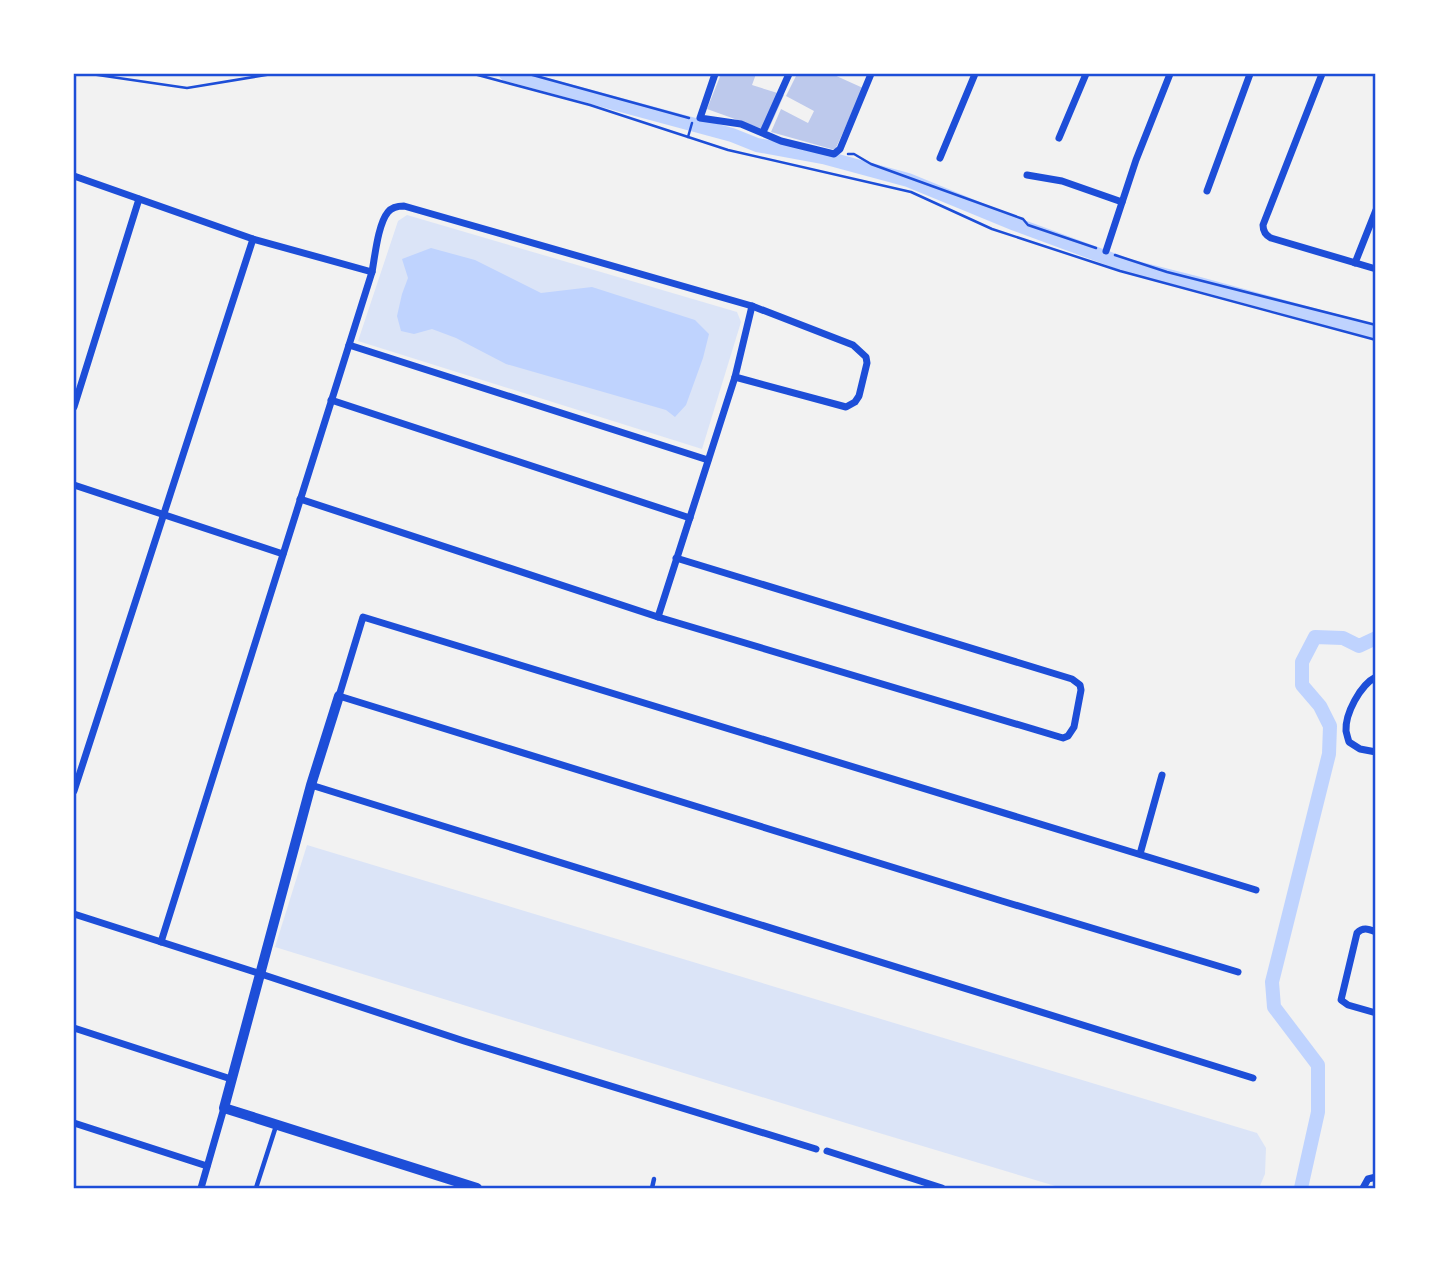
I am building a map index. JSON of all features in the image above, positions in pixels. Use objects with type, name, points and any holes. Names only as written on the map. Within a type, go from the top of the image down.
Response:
[{"type":"street","points":[[715,74],[696,119],[741,124],[781,141],[834,154],[871,74]]},
{"type":"street","points":[[763,132],[789,74]]},
{"type":"street","points":[[940,158],[975,74]]},
{"type":"street","points":[[1059,138],[1086,74]]},
{"type":"street","points":[[1106,251],[1170,74]]},
{"type":"street","points":[[1207,191],[1250,74]]},
{"type":"street","points":[[1322,74],[1262,225],[1271,238],[1376,270]]},
{"type":"street","points":[[1027,175],[1062,181],[1122,202]]},
{"type":"street","points":[[74,176],[253,239],[372,272]]},
{"type":"street","points":[[74,407],[139,199]]},
{"type":"street","points":[[161,942],[372,272],[383,221],[389,211],[395,206],[404,205],[752,306],[853,345],[866,356],[867,363],[859,396],[846,407],[735,377]]},
{"type":"street","points":[[1355,263],[1376,210]]},
{"type":"street","points":[[74,791],[253,239]]},
{"type":"street","points":[[658,617],[735,377],[752,306]]},
{"type":"street","points":[[349,345],[708,460]]},
{"type":"street","points":[[331,400],[690,518]]},
{"type":"street","points":[[74,485],[283,554]]},
{"type":"street","points":[[300,499],[658,617],[1063,737],[1068,736],[1074,727],[1081,690],[1080,685],[1072,679],[677,558]]},
{"type":"street","points":[[201,1188],[311,785],[363,617],[1256,890]]},
{"type":"street","points":[[1376,677],[1369,681],[1357,697],[1346,729],[1349,743],[1360,749],[1376,752]]},
{"type":"street","points":[[340,696],[1238,972]]},
{"type":"street","points":[[1140,854],[1162,775]]},
{"type":"street","points":[[311,785],[1253,1078]]},
{"type":"street","points":[[74,914],[464,1041],[816,1149]]},
{"type":"street","points":[[1376,932],[1363,929],[1357,933],[1342,996],[1343,1002],[1376,1013]]},
{"type":"street","points":[[74,1028],[231,1079]]},
{"type":"street","points":[[224,1108],[477,1188]]},
{"type":"street","points":[[74,1123],[207,1166]]},
{"type":"street","points":[[827,1151],[942,1188]]},
{"type":"street","points":[[1363,1188],[1368,1179],[1376,1177]]},
{"type":"lane","points":[[256,1188],[277,1125]]},
{"type":"lane","points":[[652,1188],[654,1179]]},
{"type":"path","points":[[91,74],[187,88],[272,74]]},
{"type":"path","points":[[474,74],[590,105],[728,150],[911,192],[992,229],[1120,271],[1376,340]]},
{"type":"path","points":[[529,74],[696,119],[688,137]]},
{"type":"path","points":[[845,154],[854,153],[871,164],[1023,219],[1028,225],[1167,272],[1376,325]]},
{"type":"shaded area","points":[[407,215],[737,312],[741,322],[702,449],[358,341],[398,221]]},
{"type":"shaded area","points":[[307,845],[1257,1133],[1266,1148],[1265,1174],[1259,1188],[1062,1188],[275,947]]},
{"type":"water","points":[[431,248],[475,260],[541,293],[592,287],[695,320],[709,334],[686,405],[675,417],[666,410],[506,364],[456,338],[432,329],[414,334],[401,331],[397,316],[408,278],[402,259]]},
{"type":"building","points":[[721,74],[756,74],[752,85],[784,95],[768,131],[707,109]]},
{"type":"building","points":[[797,74],[832,74],[863,88],[835,150],[771,132],[781,109],[808,123],[814,111],[786,96]]},
{"type":"waterway","points":[[506,74],[732,135],[757,145],[823,157],[908,180],[1015,224],[1129,266],[1376,332]]},
{"type":"waterway","points":[[1301,1188],[1318,1112],[1318,1065],[1274,1007],[1272,982],[1329,754],[1330,726],[1320,706],[1302,685],[1302,662],[1315,637],[1343,638],[1359,646],[1376,638]]}]
